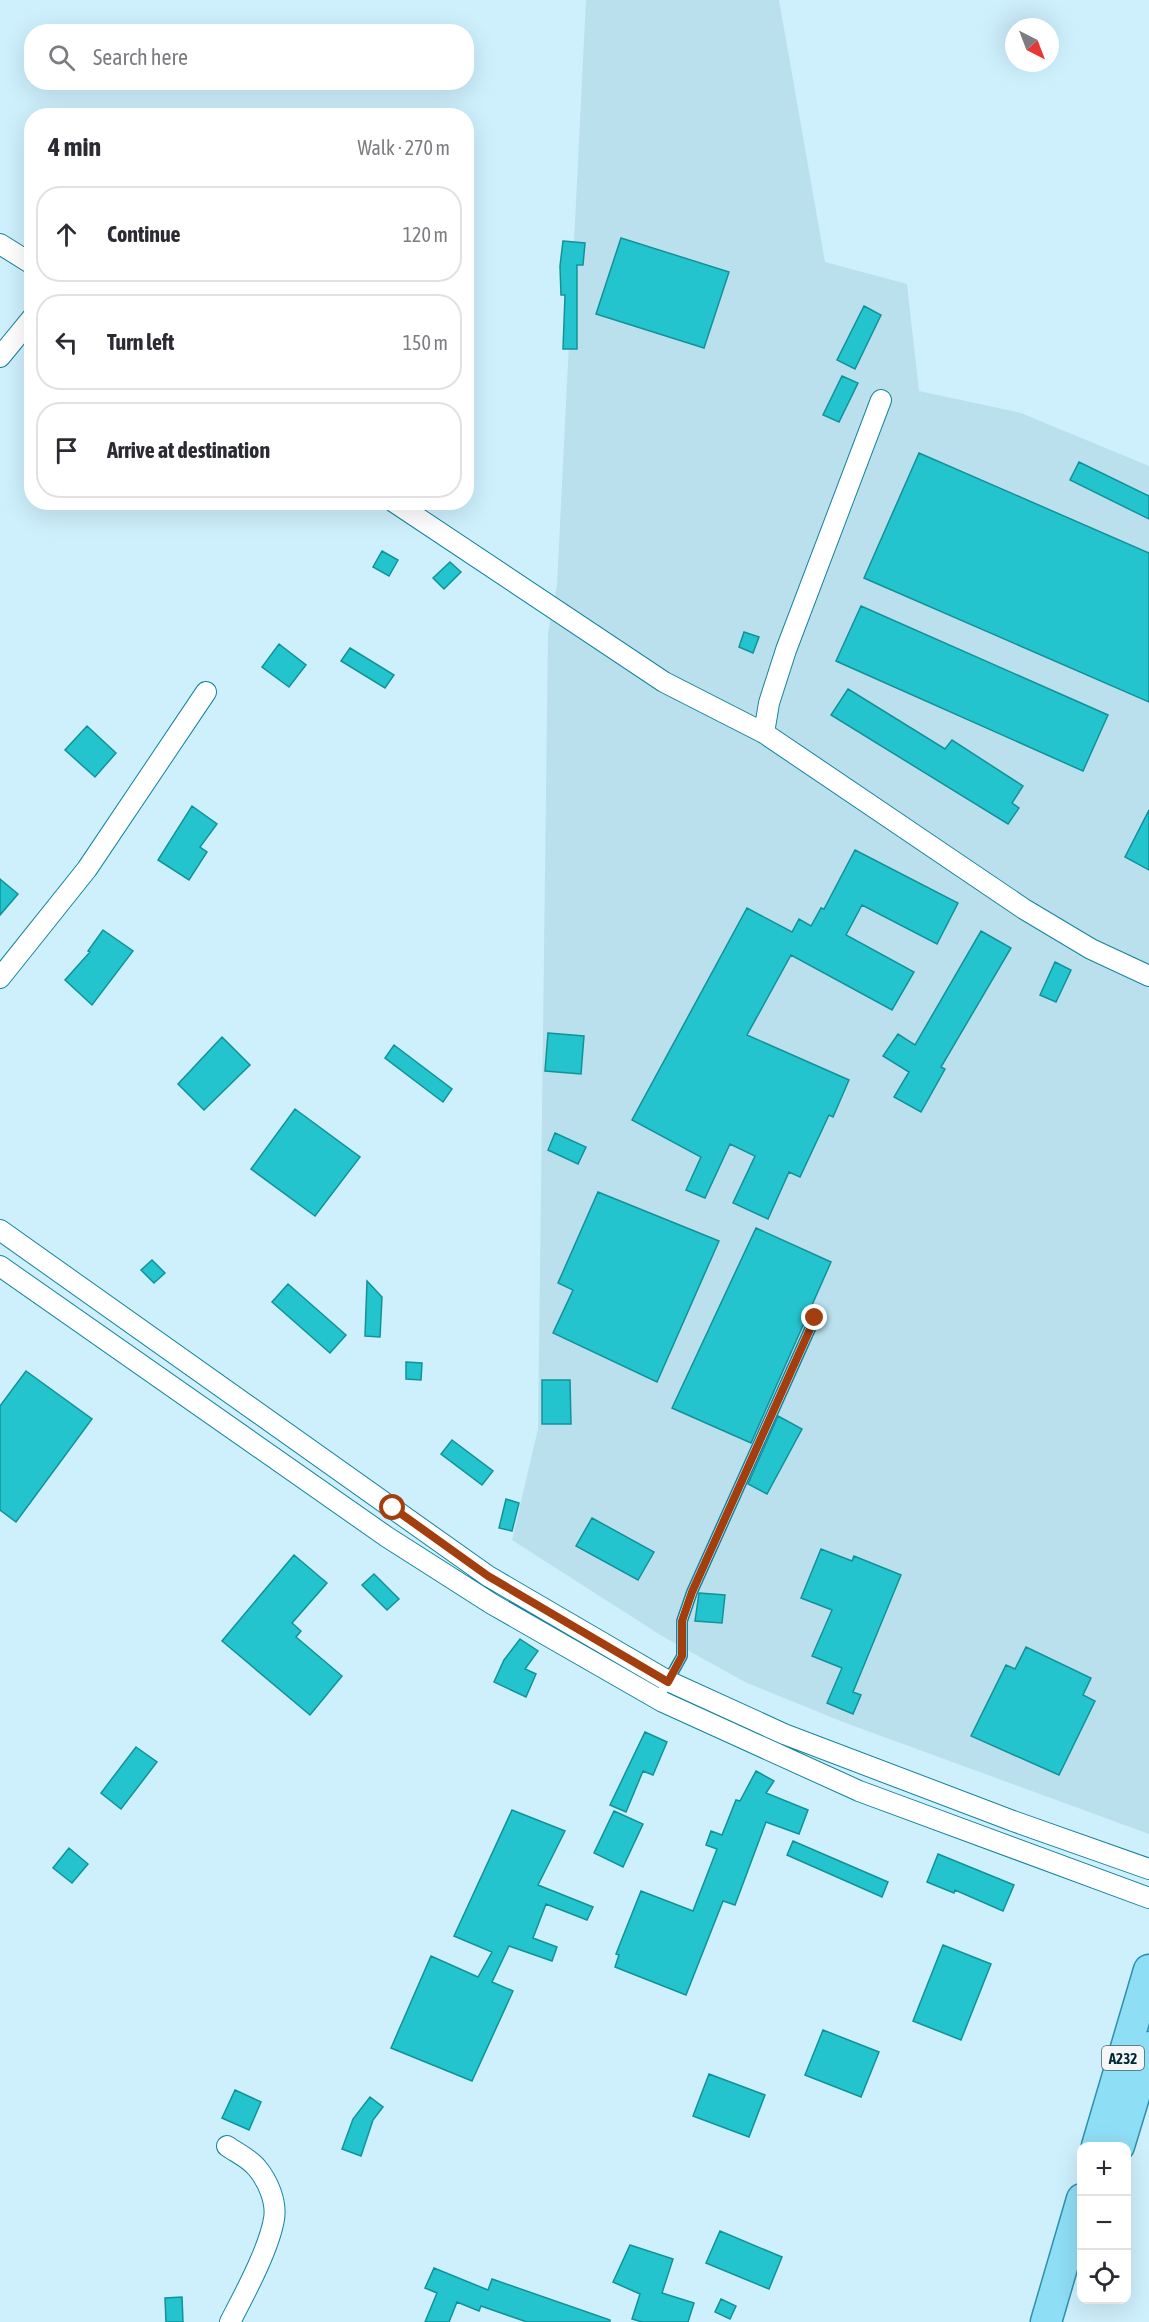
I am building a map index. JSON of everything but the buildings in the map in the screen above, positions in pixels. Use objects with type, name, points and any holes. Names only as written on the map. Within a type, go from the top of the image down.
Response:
[{"type":"main road","name":"A232","points":[[1098,2142],[1149,1970]]},
{"type":"main road","name":"A232","points":[[1120,2142],[1149,2047]]},
{"type":"main road","points":[[1046,2322],[1077,2216]]},
{"type":"main road","points":[[1067,2322],[1077,2289]]},
{"type":"street","points":[[0,244],[24,259]]},
{"type":"street","points":[[0,357],[24,328]]},
{"type":"street","points":[[764,733],[769,703],[786,650],[881,400]]},
{"type":"street","points":[[406,510],[664,682],[764,733],[1024,909],[1091,949],[1149,976]]},
{"type":"street","points":[[0,978],[87,869],[206,692]]},
{"type":"street","points":[[0,1230],[488,1576],[668,1682],[784,1734],[1013,1821],[1149,1869]]},
{"type":"street","points":[[0,1266],[394,1542],[492,1604],[658,1699],[859,1791],[1149,1898]]},
{"type":"street","points":[[227,2146],[256,2166],[266,2181],[274,2202],[274,2220],[267,2240],[252,2279],[230,2322]]},
{"type":"lane","points":[[658,1699],[682,1656],[682,1621],[692,1592],[815,1318]]},
{"type":"shaded area","points":[[586,0],[779,0],[825,262],[907,284],[919,391],[1021,413],[1149,466],[1149,1834],[843,1722],[745,1682],[662,1636],[512,1540],[538,1429],[548,633],[557,585]]},
{"type":"route","points":[[393,1508],[488,1576],[668,1682],[682,1656],[682,1621],[692,1592],[815,1318]]}]
